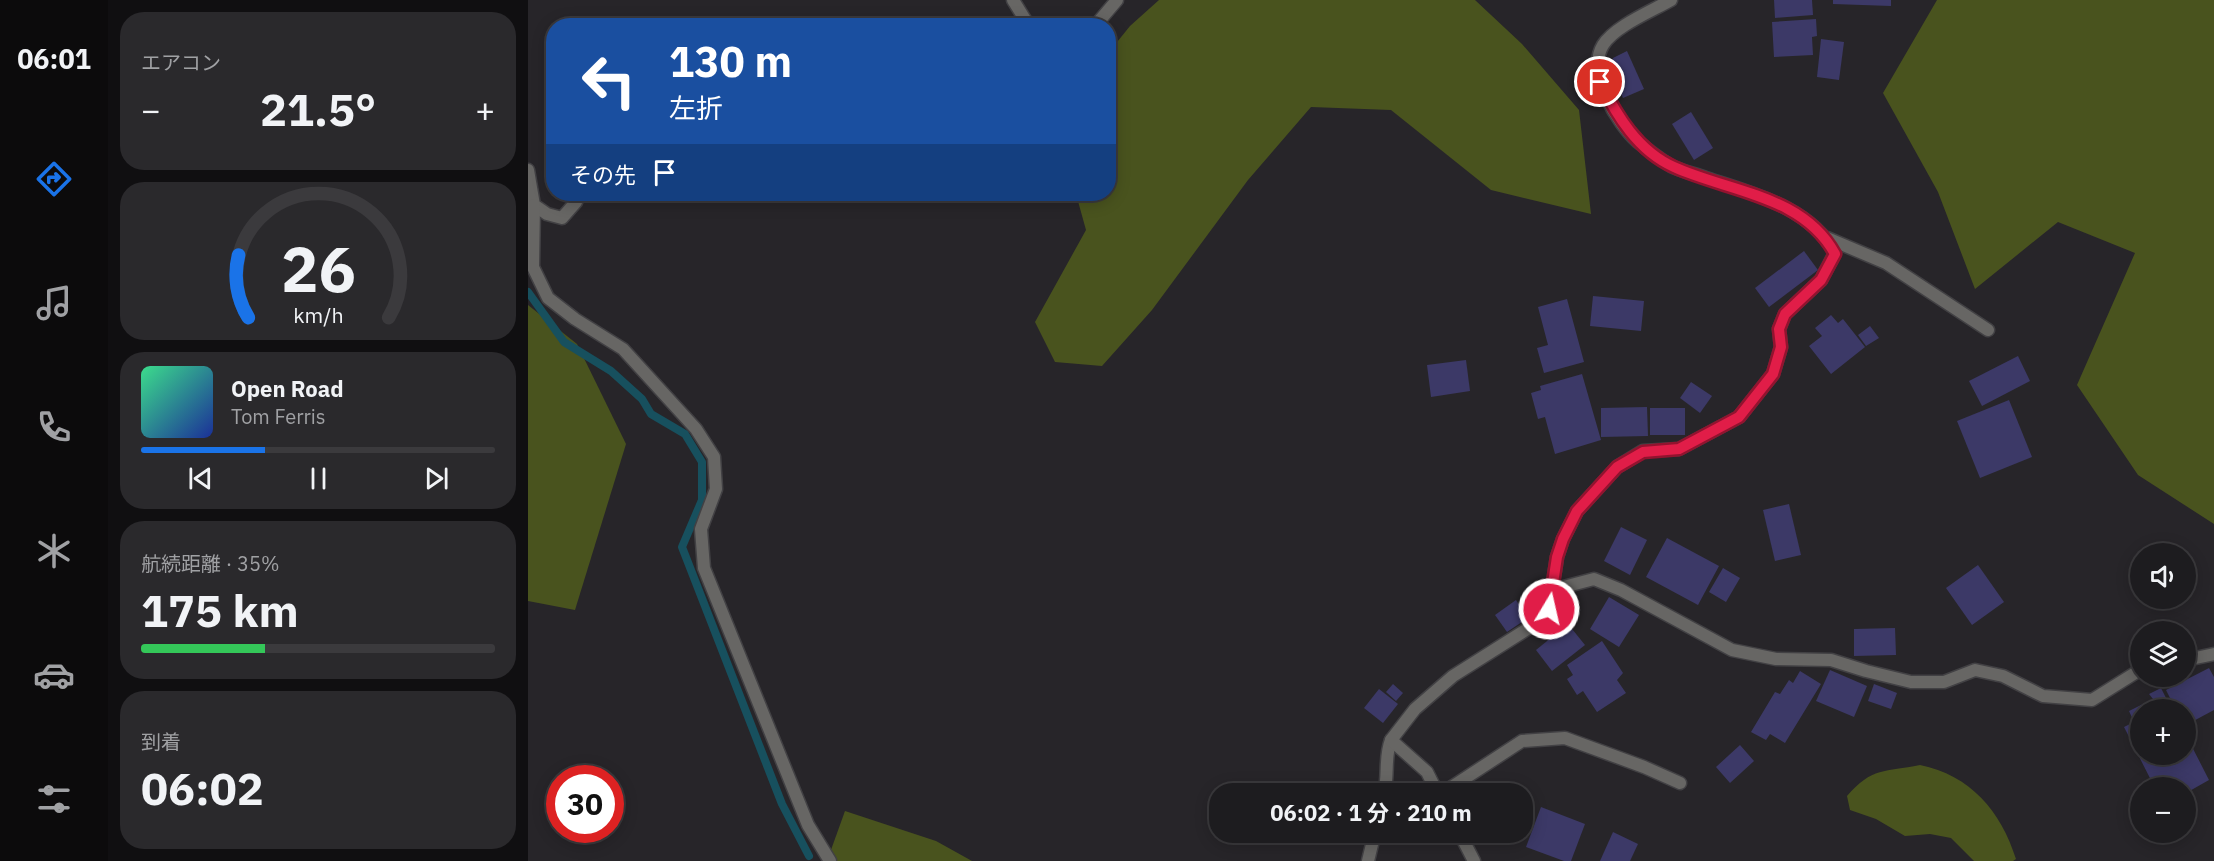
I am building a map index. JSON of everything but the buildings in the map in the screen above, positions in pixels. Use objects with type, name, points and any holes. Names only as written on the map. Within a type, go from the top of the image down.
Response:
[{"type":"street","points":[[1013,0],[1024,18]]},
{"type":"street","points":[[1102,18],[1117,0]]},
{"type":"street","points":[[1386,783],[1387,750],[1391,740],[1415,709],[1453,676],[1532,626],[1549,609],[1557,557],[1563,539],[1577,511],[1617,467],[1643,452],[1679,449],[1739,417],[1773,374],[1781,347],[1779,329],[1785,314],[1821,280],[1835,254],[1827,238],[1805,217],[1775,203],[1673,166],[1637,141],[1613,109],[1600,82],[1598,64],[1603,45],[1619,30],[1671,0]]},
{"type":"street","points":[[528,170],[534,205],[533,267],[548,298],[575,319],[623,349],[696,429],[714,457],[716,489],[701,529],[704,568],[808,825],[830,861]]},
{"type":"street","points":[[534,205],[548,214],[562,218],[576,201]]},
{"type":"street","points":[[1827,238],[1886,263],[1988,330]]},
{"type":"street","points":[[1552,590],[1594,579],[1621,590],[1732,650],[1776,659],[1831,660],[1911,682],[1944,681],[1975,670],[2003,676],[2043,696],[2092,700],[2130,676]]},
{"type":"street","points":[[2196,658],[2214,654]]},
{"type":"street","points":[[1457,783],[1522,741],[1564,738],[1644,767],[1680,783]]},
{"type":"street","points":[[1391,740],[1427,771],[1434,783]]},
{"type":"street","points":[[1368,861],[1372,843]]},
{"type":"street","points":[[1465,843],[1474,861]]},
{"type":"green space","points":[[1159,0],[1475,0],[1522,44],[1579,110],[1591,214],[1491,190],[1391,110],[1311,107],[1248,180],[1152,310],[1102,366],[1055,362],[1035,322],[1086,230],[1078,201],[1116,201],[1116,43],[1130,26]]},
{"type":"green space","points":[[1937,0],[2214,0],[2214,524],[2138,475],[2077,385],[2135,253],[2058,222],[1975,289],[1938,192],[1883,93]]},
{"type":"green space","points":[[528,305],[577,344],[626,444],[575,610],[528,601]]},
{"type":"green space","points":[[1920,765],[1954,777],[1981,798],[2002,825],[2016,859],[2013,861],[1974,861],[1951,838],[1930,834],[1905,836],[1876,819],[1850,810],[1847,796],[1864,780],[1880,772]]},
{"type":"green space","points":[[845,811],[936,841],[972,861],[827,861]]},
{"type":"waterway","points":[[528,292],[564,342],[611,371],[642,399],[651,414],[685,434],[702,462],[702,500],[682,547],[782,804],[809,856]]},
{"type":"route","points":[[1549,609],[1557,557],[1577,511],[1617,467],[1643,452],[1679,449],[1739,417],[1773,374],[1781,347],[1779,329],[1785,314],[1821,280],[1835,254],[1827,238],[1805,217],[1737,188],[1673,166],[1637,141],[1613,109],[1600,82]]}]
